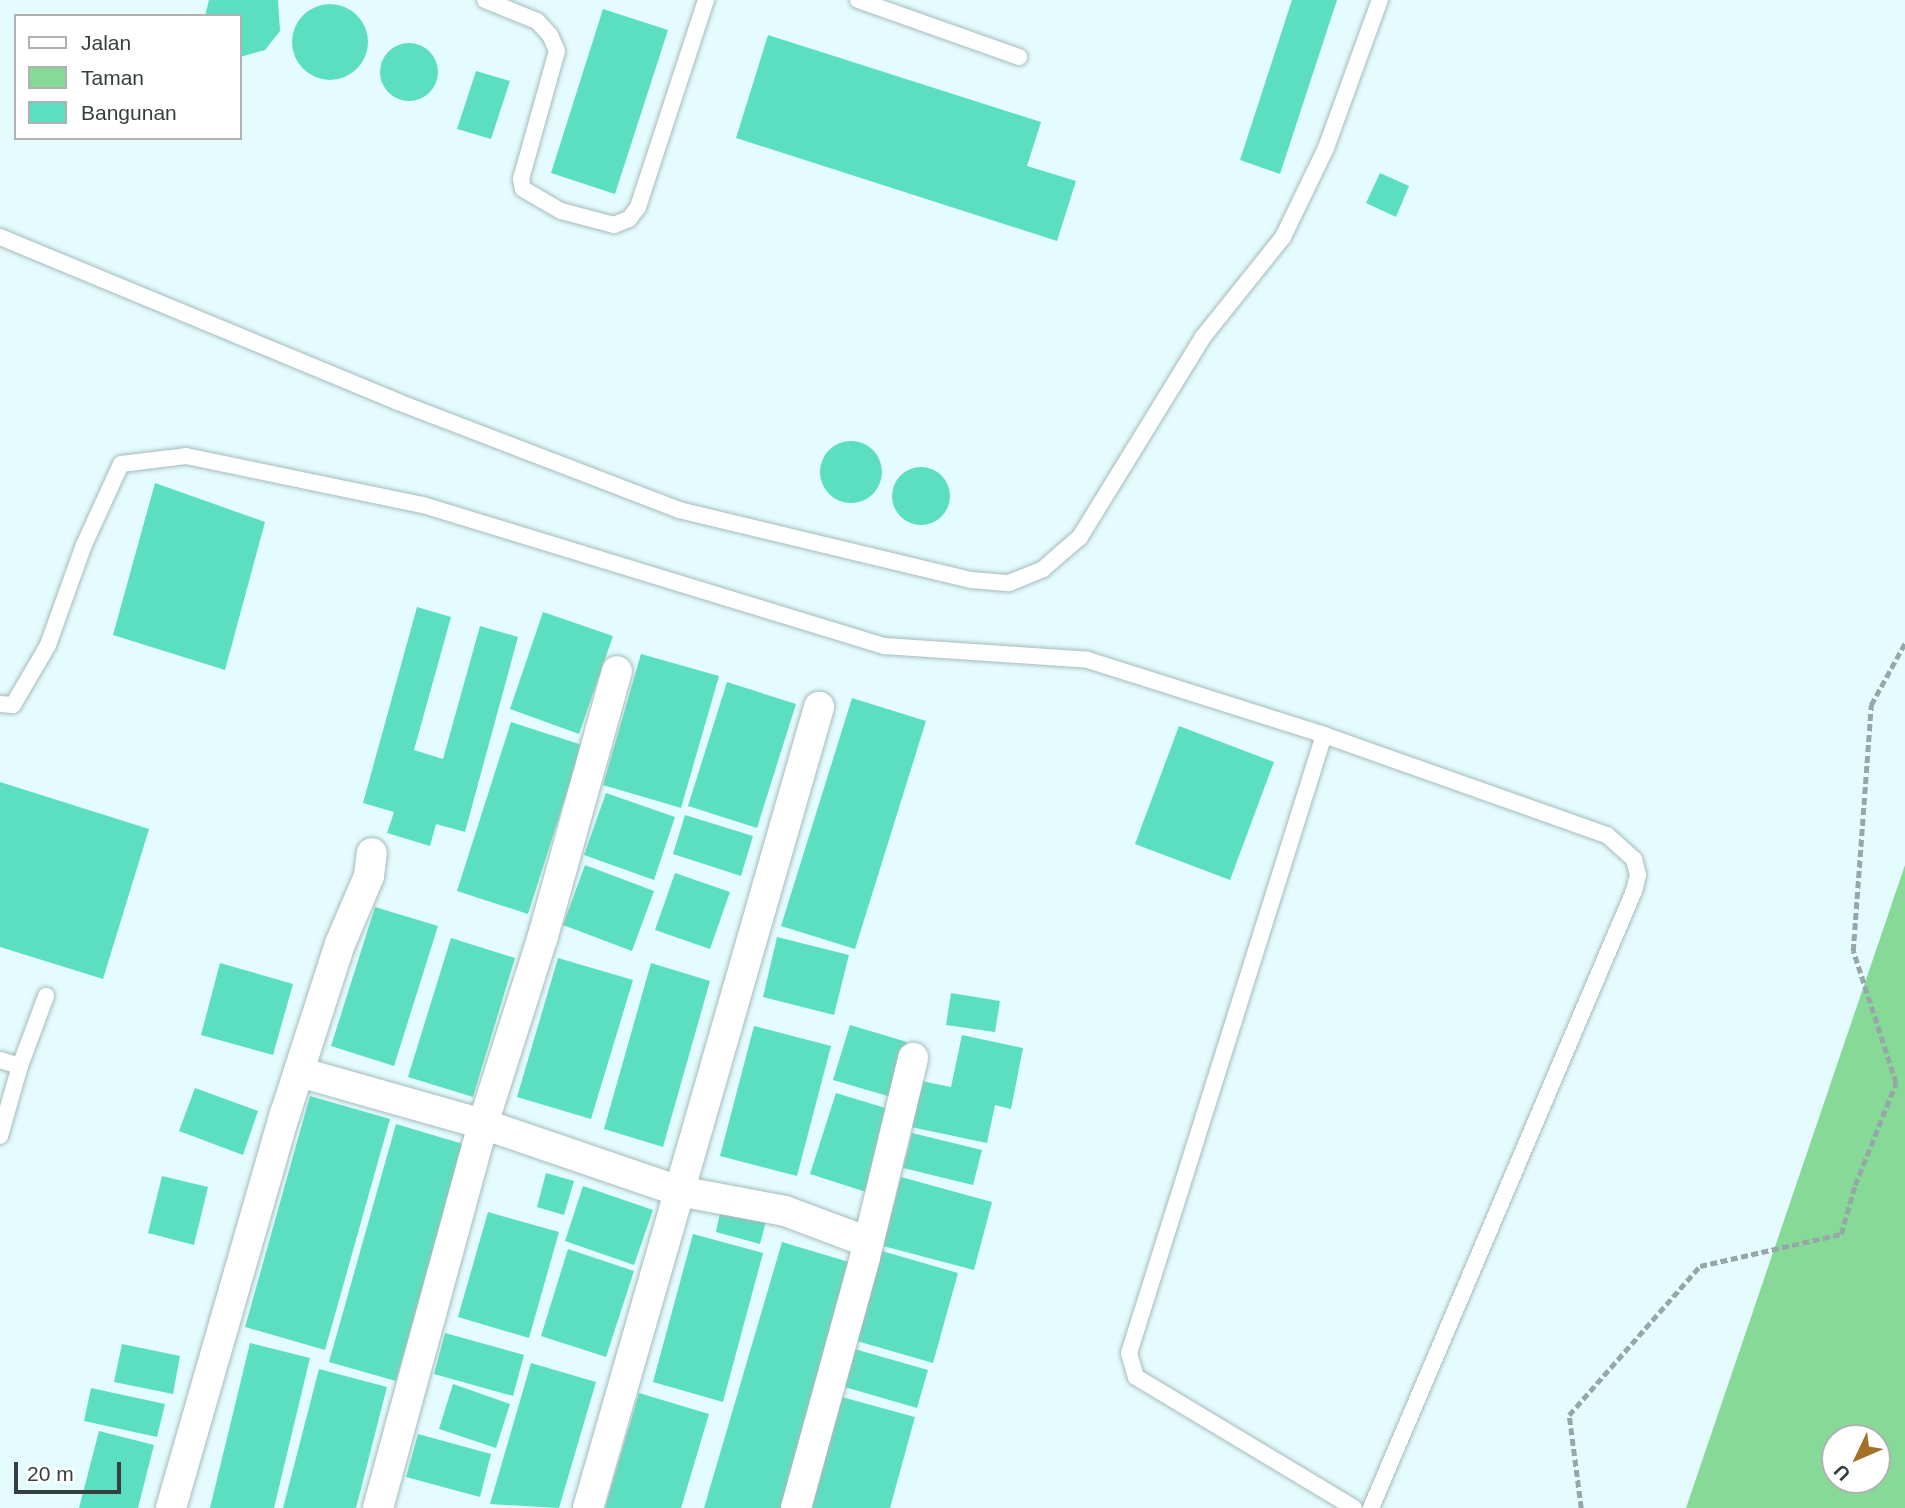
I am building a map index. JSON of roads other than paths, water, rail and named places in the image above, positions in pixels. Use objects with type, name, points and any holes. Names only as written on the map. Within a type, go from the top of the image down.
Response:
[{"type":"street","points":[[378,1508],[483,1124],[543,936],[617,671]]},
{"type":"street","points":[[588,1508],[820,707]]},
{"type":"street","points":[[171,1508],[299,1072],[340,944],[369,876],[372,853]]},
{"type":"street","points":[[796,1508],[868,1242],[913,1058]]},
{"type":"street","points":[[299,1072],[483,1124],[679,1191],[785,1211],[868,1242]]},
{"type":"lane","points":[[485,0],[537,21],[551,35],[557,51],[520,179],[523,189],[561,211],[614,225],[629,219],[638,207],[706,0]]},
{"type":"lane","points":[[858,0],[1019,57]]},
{"type":"lane","points":[[0,237],[385,397],[679,510],[971,580],[1009,583],[1043,569],[1080,537],[1203,337],[1283,237],[1326,148],[1380,0]]},
{"type":"lane","points":[[0,704],[13,705],[48,645],[83,547],[121,464],[186,456],[423,505],[885,646],[1088,660],[1324,735],[1607,835],[1634,859],[1638,875],[1371,1508]]},
{"type":"lane","points":[[1324,735],[1129,1353],[1136,1377],[1354,1508]]},
{"type":"lane","points":[[0,1136],[20,1066],[46,996]]},
{"type":"lane","points":[[0,1060],[20,1066]]}]
